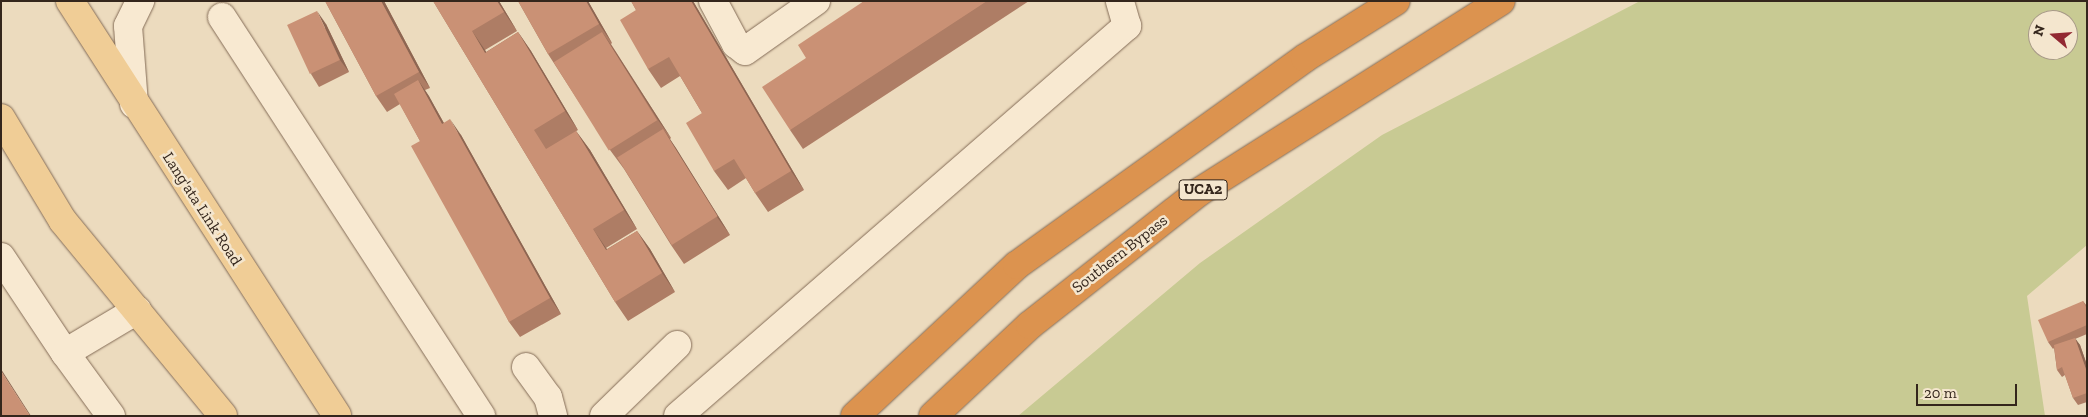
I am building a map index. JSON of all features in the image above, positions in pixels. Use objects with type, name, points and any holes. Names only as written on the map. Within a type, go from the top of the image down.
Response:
[{"type":"highway","name":"UCA2","points":[[855,416],[1017,265],[1305,58],[1396,1]]},
{"type":"highway","name":"Southern Bypass","points":[[932,416],[1030,325],[1199,192],[1501,1]]},
{"type":"main road","name":"Lang'ata Link Road","points":[[70,1],[134,104],[336,416]]},
{"type":"main road","points":[[1,118],[63,220],[223,416]]},
{"type":"street","points":[[134,104],[128,26],[140,1]]},
{"type":"street","points":[[713,1],[736,44],[745,51],[816,1]]},
{"type":"street","points":[[678,416],[1127,26],[1120,1]]},
{"type":"street","points":[[222,17],[481,416]]},
{"type":"street","points":[[1,257],[110,416]]},
{"type":"street","points":[[66,353],[137,310]]},
{"type":"street","points":[[604,416],[677,344]]},
{"type":"street","points":[[526,367],[548,397],[553,416]]},
{"type":"green space","points":[[1640,1],[2087,1],[2087,245],[2027,296],[2045,416],[1018,416],[1200,263],[1382,135]]},
{"type":"building","points":[[325,1],[381,1],[419,72],[376,96]]},
{"type":"building","points":[[433,1],[497,1],[504,12],[472,31],[485,53],[518,32],[565,111],[534,130],[546,149],[576,131],[624,210],[593,229],[606,250],[637,231],[662,273],[615,302]]},
{"type":"building","points":[[518,1],[586,1],[599,24],[548,54]]},
{"type":"building","points":[[631,1],[691,1],[791,171],[755,193],[734,159],[714,171],[686,123],[702,113],[669,57],[648,69],[620,20],[636,10]]},
{"type":"building","points":[[864,1],[987,1],[790,130],[762,87],[806,58],[798,45]]},
{"type":"building","points":[[317,11],[340,60],[310,74],[287,25]]},
{"type":"building","points":[[602,32],[657,120],[609,150],[554,62]]},
{"type":"building","points":[[418,80],[442,124],[450,119],[550,298],[509,322],[411,146],[420,141],[394,94]]},
{"type":"building","points":[[663,129],[718,216],[672,245],[617,158]]},
{"type":"building","points":[[2083,301],[2087,309],[2087,325],[2048,342],[2038,320]]},
{"type":"building","points":[[2075,338],[2087,372],[2087,393],[2073,398],[2062,367],[2057,370],[2054,345]]},
{"type":"building","points":[[1,371],[30,416],[1,416]]}]
